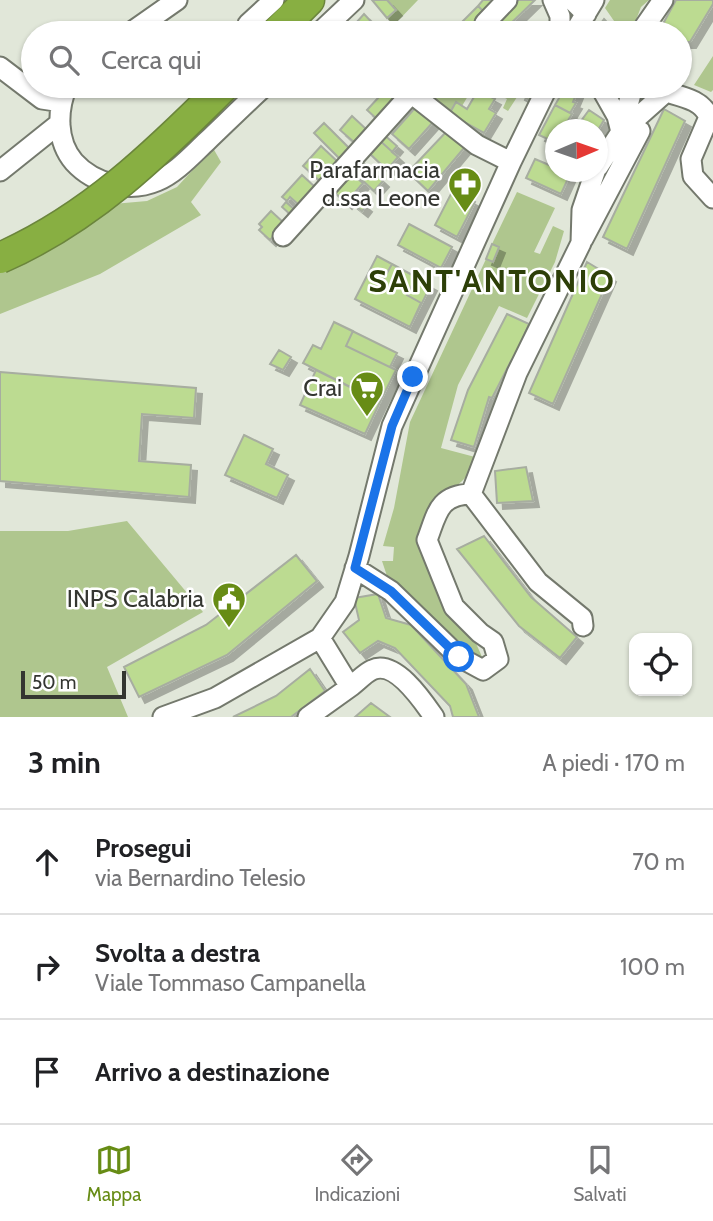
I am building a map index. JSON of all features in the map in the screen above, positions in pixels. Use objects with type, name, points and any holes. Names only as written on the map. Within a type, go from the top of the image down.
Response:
[{"type":"highway","points":[[288,21],[309,0]]},
{"type":"highway","points":[[0,258],[62,227],[104,197],[141,167],[212,98]]},
{"type":"street","points":[[147,21],[177,0]]},
{"type":"street","points":[[251,21],[274,0]]},
{"type":"street","points":[[340,21],[354,0]]},
{"type":"street","points":[[487,21],[507,0]]},
{"type":"street","points":[[553,0],[560,21]]},
{"type":"street","points":[[648,21],[663,0]]},
{"type":"street","points":[[0,67],[21,83]]},
{"type":"street","points":[[63,98],[60,123],[66,150],[83,171],[94,178],[125,187],[142,186],[157,181],[188,159],[252,98]]},
{"type":"street","points":[[283,236],[401,98]]},
{"type":"street","points":[[422,98],[477,145],[511,162]]},
{"type":"street","points":[[163,717],[215,698],[320,639],[345,602],[392,426],[542,98]]},
{"type":"street","points":[[607,98],[617,116],[631,132]]},
{"type":"street","points":[[471,494],[517,373],[581,243],[631,132],[632,98]]},
{"type":"street","points":[[608,156],[661,98]]},
{"type":"street","points":[[688,98],[705,109],[709,117],[691,159],[693,176],[709,189]]},
{"type":"street","points":[[0,171],[60,123]]},
{"type":"street","points":[[581,243],[582,210],[591,182]]},
{"type":"street","points":[[355,568],[391,591],[459,657],[482,670],[498,659],[493,642],[454,607],[427,540],[440,506],[457,494],[471,494]]},
{"type":"street","points":[[471,494],[538,582],[582,618],[583,625]]},
{"type":"street","points":[[320,639],[350,687]]},
{"type":"street","points":[[307,717],[372,669],[384,667],[394,672],[418,695],[434,717]]},
{"type":"green space","points":[[387,0],[418,0],[398,21],[390,21],[387,18],[395,10]]},
{"type":"green space","points":[[610,0],[649,0],[641,7],[636,21],[614,21],[605,8]]},
{"type":"green space","points":[[713,56],[713,90],[711,92],[694,85]]},
{"type":"green space","points":[[423,98],[467,98],[462,106],[456,103],[447,118]]},
{"type":"green space","points":[[505,98],[516,98],[508,111],[503,108],[507,99]]},
{"type":"green space","points":[[213,148],[221,162],[191,202],[201,215],[100,274],[0,314],[0,270],[113,204],[147,201],[177,187]]},
{"type":"green space","points":[[517,192],[555,208],[534,252],[540,254],[553,226],[564,231],[555,262],[527,318],[499,306],[458,385],[441,448],[475,457],[473,465],[459,484],[434,504],[424,520],[420,534],[426,551],[463,617],[485,664],[388,579],[382,561],[393,561],[394,547],[383,546],[394,508],[410,422],[486,259],[492,262],[499,247],[492,244]]},
{"type":"green space","points":[[127,521],[203,612],[107,667],[128,717],[0,717],[0,531],[68,531]]},
{"type":"building","points":[[372,0],[387,0],[396,10],[387,18]]},
{"type":"building","points":[[483,0],[504,0],[488,16],[478,6]]},
{"type":"building","points":[[514,0],[535,0],[513,21],[493,21]]},
{"type":"building","points":[[676,0],[713,0],[692,39],[692,21],[665,21]]},
{"type":"building","points":[[478,6],[488,16],[484,21],[463,21]]},
{"type":"building","points":[[364,14],[371,21],[358,21]]},
{"type":"building","points":[[378,98],[398,98],[378,120],[367,110]]},
{"type":"building","points":[[473,98],[495,99],[489,109],[496,113],[484,133],[464,122],[463,124],[447,118],[456,102],[467,109]]},
{"type":"building","points":[[559,98],[575,98],[573,102],[576,103],[570,113],[555,105]]},
{"type":"building","points":[[555,105],[572,114],[569,119],[548,119]]},
{"type":"building","points":[[415,108],[434,121],[409,149],[392,134]]},
{"type":"building","points":[[664,109],[685,121],[627,249],[603,237]]},
{"type":"building","points":[[589,110],[602,119],[582,119]]},
{"type":"building","points":[[352,116],[367,130],[355,143],[340,130]]},
{"type":"building","points":[[324,123],[351,150],[341,160],[314,133]]},
{"type":"building","points":[[545,124],[545,138],[539,135]]},
{"type":"building","points":[[447,131],[464,148],[428,191],[408,172]]},
{"type":"building","points":[[382,133],[397,146],[392,152],[398,157],[387,170],[366,150]]},
{"type":"building","points":[[377,138],[398,157],[387,170],[366,150]]},
{"type":"building","points":[[321,146],[339,163],[321,182],[303,166]]},
{"type":"building","points":[[358,158],[383,181],[374,191],[349,168]]},
{"type":"building","points":[[535,159],[545,163],[545,182],[566,182],[561,194],[526,178]]},
{"type":"building","points":[[347,171],[363,183],[346,203],[331,189]]},
{"type":"building","points":[[302,175],[316,188],[300,206],[290,197],[287,201],[282,197]]},
{"type":"building","points":[[453,190],[475,202],[457,237],[435,225]]},
{"type":"building","points":[[356,198],[366,206],[362,211],[352,203]]},
{"type":"building","points":[[286,202],[296,211],[292,216],[282,207]]},
{"type":"building","points":[[271,211],[285,224],[270,240],[259,230],[262,227],[259,224]]},
{"type":"building","points":[[409,224],[452,247],[441,268],[398,245]]},
{"type":"building","points":[[492,244],[499,247],[493,262],[486,259]]},
{"type":"building","points":[[377,256],[431,285],[410,327],[355,299]]},
{"type":"building","points":[[587,262],[610,276],[553,404],[529,393]]},
{"type":"building","points":[[392,264],[416,277],[407,295],[421,303],[410,327],[355,299],[368,274],[382,282]]},
{"type":"building","points":[[507,314],[529,324],[513,362],[511,361],[492,398],[489,397],[474,447],[451,440],[468,390]]},
{"type":"building","points":[[334,322],[397,353],[390,367],[396,370],[380,402],[303,363],[313,345],[321,349]]},
{"type":"building","points":[[334,322],[353,331],[346,346],[396,370],[380,402],[303,363],[313,345],[321,349]]},
{"type":"building","points":[[279,350],[291,357],[283,370],[270,364]]},
{"type":"building","points":[[316,370],[380,402],[365,434],[300,405]]},
{"type":"building","points":[[0,372],[196,388],[194,418],[142,414],[139,461],[191,465],[189,497],[0,481]]},
{"type":"building","points":[[244,435],[273,449],[266,464],[288,475],[277,498],[225,475]]},
{"type":"building","points":[[526,467],[533,501],[497,503],[495,471]]},
{"type":"building","points":[[484,536],[531,597],[577,637],[560,658],[519,626],[457,549]]},
{"type":"building","name":"INPS Calabria","points":[[296,555],[317,581],[227,655],[139,697],[124,667],[206,625]]},
{"type":"building","points":[[378,594],[386,618],[411,625],[466,684],[479,717],[453,717],[450,706],[395,648],[378,641],[360,653],[343,632],[359,620],[354,598]]},
{"type":"building","points":[[310,669],[325,691],[291,717],[233,717],[276,696]]},
{"type":"building","points":[[371,703],[390,717],[355,717]]},
{"type":"place","name":"Parafarmacia d.ssa Leone","points":[[465,214]]},
{"type":"place","name":"Crai","points":[[367,418]]},
{"type":"place","name":"INPS Calabria","points":[[229,629]]},
{"type":"district","name":"SANT'ANTONIO","points":[[492,281]]},
{"type":"route","points":[[413,377],[392,426],[355,568],[391,591],[459,657]]}]
